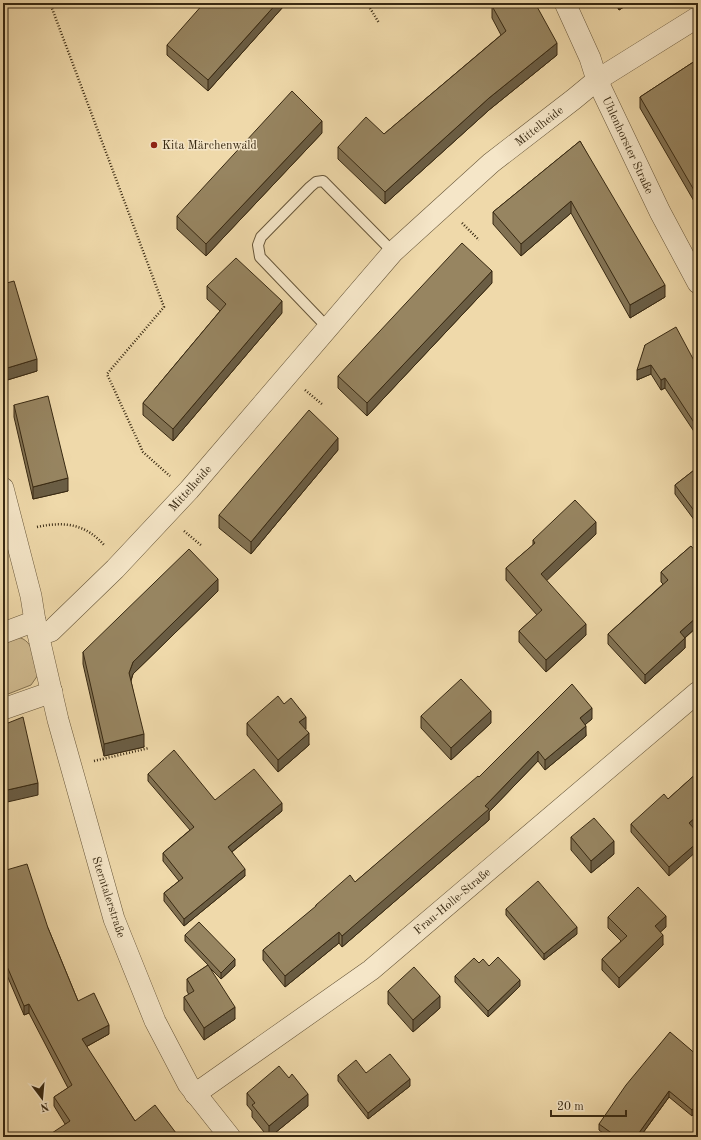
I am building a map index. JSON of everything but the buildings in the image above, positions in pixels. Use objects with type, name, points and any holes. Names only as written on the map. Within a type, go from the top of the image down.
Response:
[{"type":"street","name":"Uhlenhorster Straße","points":[[565,3],[590,58],[598,80],[660,212],[698,283]]},
{"type":"street","name":"Mittelheide","points":[[3,633],[37,628],[51,631],[125,558],[189,490],[327,327],[393,252],[491,163],[598,80],[698,17]]},
{"type":"street","name":"Sterntalerstraße","points":[[3,488],[31,596],[61,730],[114,919],[155,1021],[196,1094],[230,1137]]},
{"type":"street","points":[[3,709],[52,692]]},
{"type":"street","name":"Frau-Holle-Straße","points":[[196,1094],[371,970],[698,692]]},
{"type":"lane","points":[[327,327],[260,257],[258,245],[261,237],[310,187],[316,182],[323,181],[393,252]]},
{"type":"path","points":[[3,8],[16,3]]},
{"type":"path","points":[[50,3],[164,306],[107,374],[143,452],[170,476]]},
{"type":"path","points":[[367,3],[379,23]]},
{"type":"path","points":[[462,223],[479,240]]},
{"type":"path","points":[[304,389],[323,405]]},
{"type":"path","points":[[34,528],[49,525],[76,525],[100,540],[105,546]]},
{"type":"path","points":[[184,531],[202,546]]},
{"type":"path","points":[[89,762],[149,748]]},
{"type":"shaded area","points":[[17,637],[27,642],[33,652],[38,675],[31,685],[3,696],[3,641]]},
{"type":"place","name":"Kita Märchenwald","points":[[154,145]]}]
